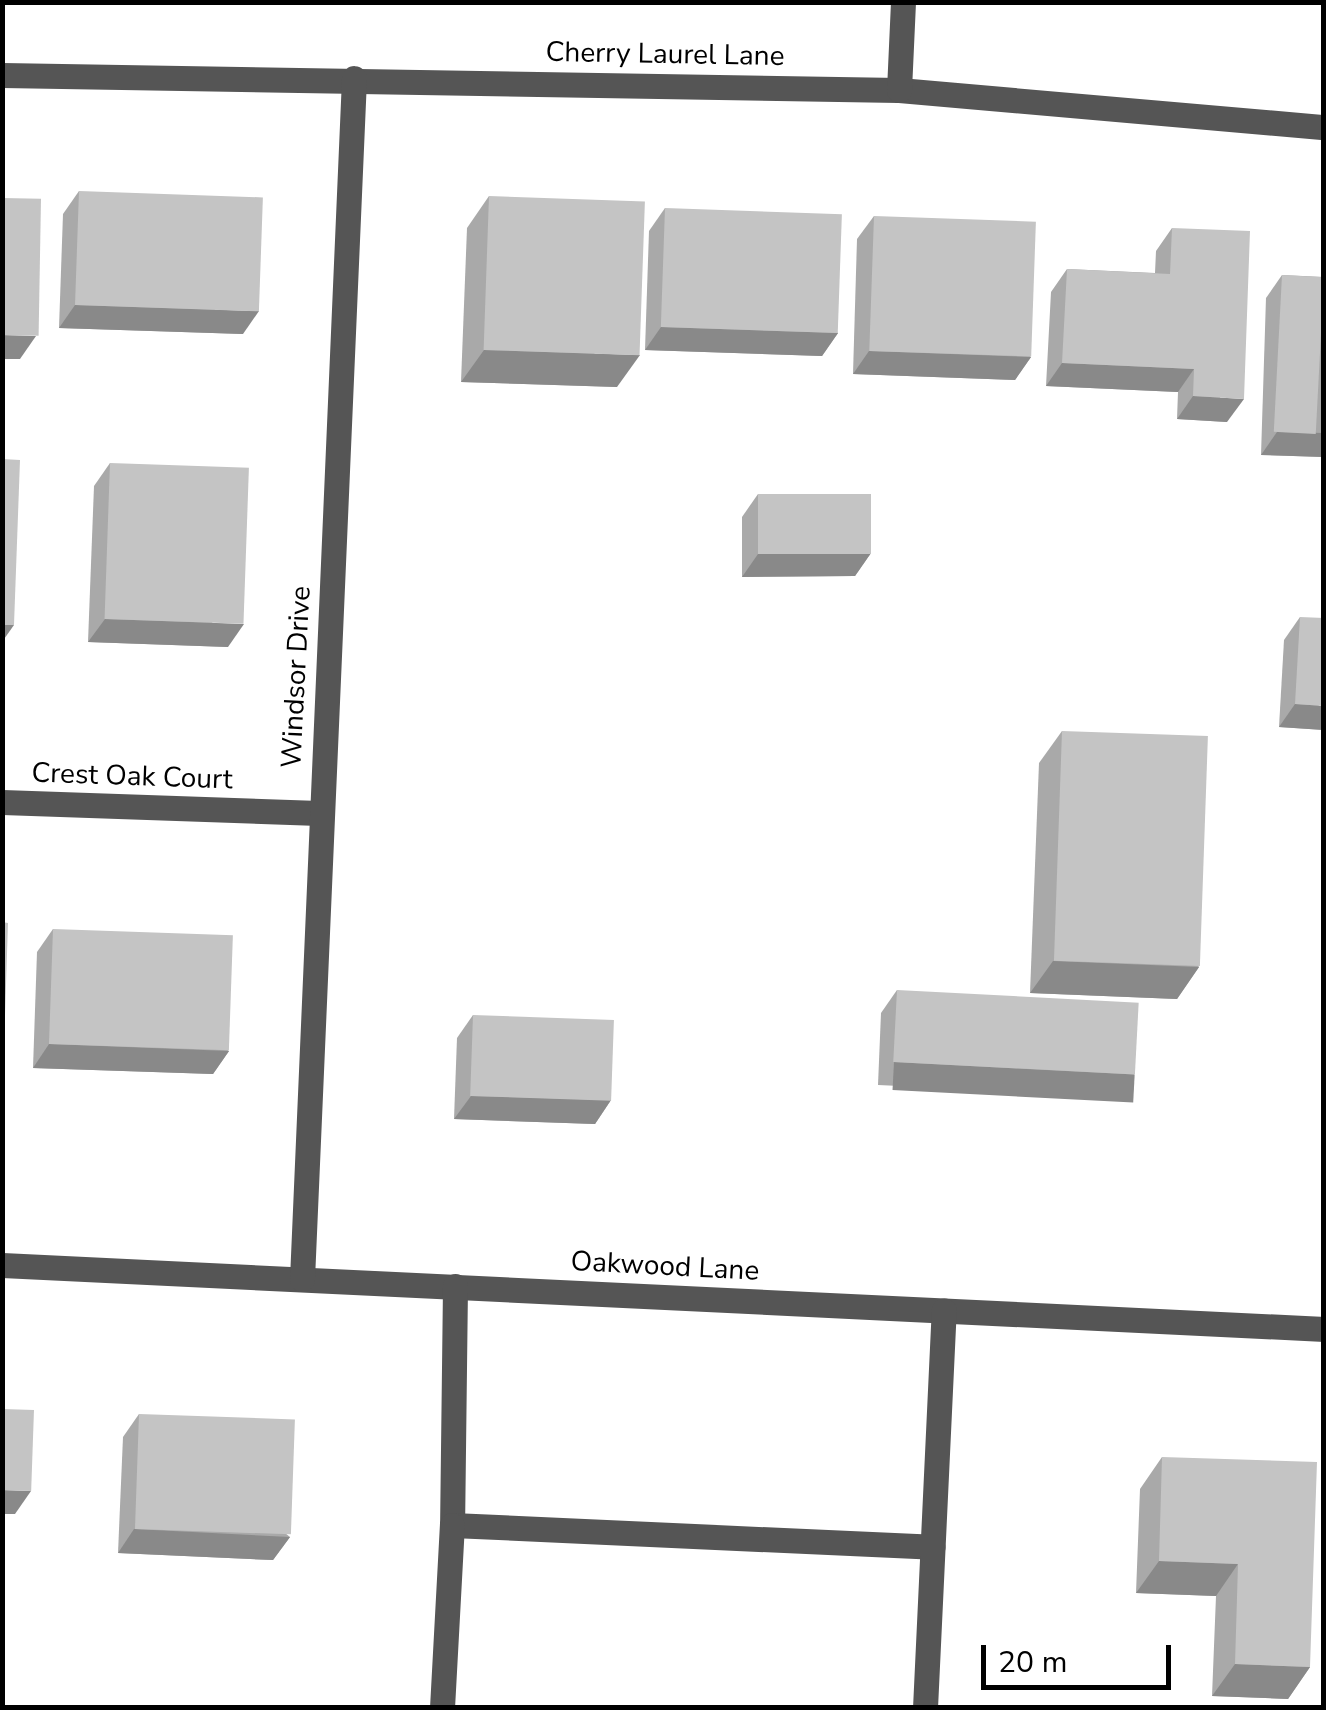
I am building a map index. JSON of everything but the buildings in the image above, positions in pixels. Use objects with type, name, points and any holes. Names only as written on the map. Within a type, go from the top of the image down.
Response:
[{"type":"street","points":[[899,90],[903,2]]},
{"type":"street","name":"Cherry Laurel Lane","points":[[2,75],[899,90],[1324,126]]},
{"type":"street","name":"Windsor Drive","points":[[302,1279],[354,78]]},
{"type":"street","name":"Crest Oak Court","points":[[2,802],[320,813]]},
{"type":"street","name":"Oakwood Lane","points":[[2,1265],[1324,1329]]},
{"type":"street","points":[[442,1708],[452,1525],[455,1286]]},
{"type":"street","points":[[925,1708],[944,1310]]},
{"type":"street","points":[[452,1525],[932,1547]]}]
